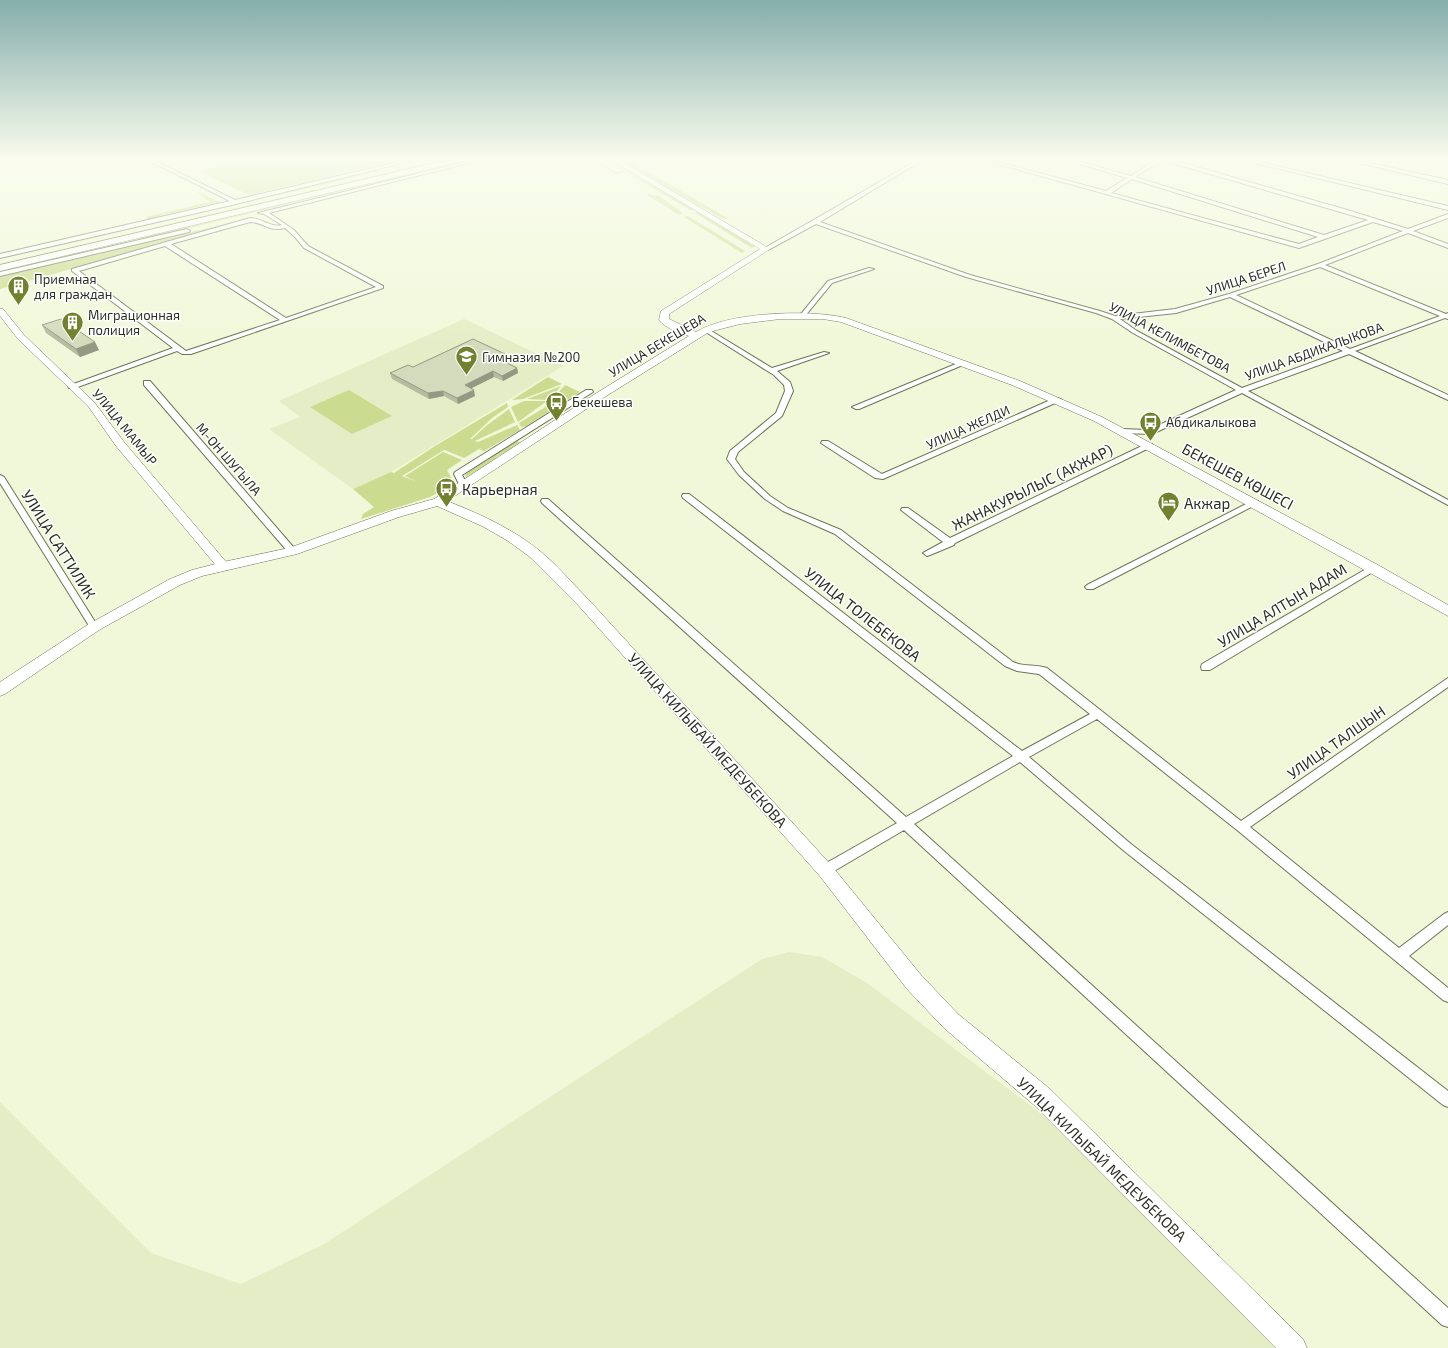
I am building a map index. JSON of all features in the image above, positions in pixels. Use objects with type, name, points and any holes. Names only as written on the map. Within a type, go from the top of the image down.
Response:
[{"type":"main road","points":[[0,268],[49,254],[189,221]]},
{"type":"main road","points":[[706,221],[762,252]]},
{"type":"main road","points":[[717,221],[762,252]]},
{"type":"main road","points":[[696,336],[669,324],[664,320],[664,313],[762,252]]},
{"type":"main road","points":[[0,262],[49,254]]},
{"type":"main road","name":"УЛИЦА БЕКЕШЕВА","points":[[438,502],[598,396],[706,330],[721,325],[754,319],[803,315],[823,316],[843,320],[962,363]]},
{"type":"main road","name":"БЕКЕШЕВ КӨШЕСІ","points":[[962,363],[1058,400],[1122,431],[1373,568],[1448,611]]},
{"type":"main road","points":[[0,690],[94,627],[175,582],[198,573],[223,566],[292,551],[395,514],[438,502]]},
{"type":"main road","name":"УЛИЦА КИЛЫБАЙ МЕДЕУБЕКОВА","points":[[438,502],[470,514],[506,534],[539,558],[588,608],[825,870],[914,982],[951,1021],[1042,1097],[1294,1348]]},
{"type":"street","points":[[0,274],[49,254],[168,221]]},
{"type":"street","points":[[0,256],[49,254],[218,221]]},
{"type":"street","points":[[247,221],[74,270],[184,353],[189,353],[381,287],[306,247],[300,238],[278,221]]},
{"type":"street","points":[[258,221],[269,228],[286,226]]},
{"type":"street","points":[[1208,221],[1298,246],[1370,221]]},
{"type":"street","points":[[1271,221],[1323,237]]},
{"type":"street","points":[[1376,221],[1409,231],[1448,246]]},
{"type":"street","name":"УЛИЦА БЕРЕЛ","points":[[1114,318],[1176,311],[1231,295],[1320,265],[1435,221]]},
{"type":"street","points":[[762,252],[816,222]]},
{"type":"street","name":"УЛИЦА КЕЛИМБЕТОВА","points":[[816,222],[968,276],[1114,318],[1135,332],[1448,503]]},
{"type":"street","points":[[166,243],[285,320]]},
{"type":"street","points":[[1320,265],[1447,316]]},
{"type":"street","points":[[803,315],[830,282],[872,269]]},
{"type":"street","points":[[1231,295],[1448,398]]},
{"type":"street","name":"УЛИЦА МАМЫР","points":[[0,311],[22,337],[91,404],[120,444],[223,566]]},
{"type":"street","name":"УЛИЦА АБДИКАЛЫКОВА","points":[[1122,431],[1149,432],[1243,390],[1447,316]]},
{"type":"street","points":[[706,330],[771,371],[787,384],[789,391],[779,414],[734,450],[731,459],[745,478],[782,508],[824,524],[838,532],[1009,664],[1017,668],[1035,668],[1043,671],[1241,827],[1400,955],[1448,996]]},
{"type":"street","points":[[72,386],[178,348]]},
{"type":"street","points":[[771,371],[826,353]]},
{"type":"street","points":[[856,407],[962,363]]},
{"type":"street","name":"М-ОН ШУГЫЛА","points":[[147,383],[292,551]]},
{"type":"street","points":[[464,486],[458,474],[589,392]]},
{"type":"street","name":"УЛИЦА ЖЕЛДИ","points":[[824,443],[878,476],[888,476],[1058,400]]},
{"type":"street","name":"ЖАНАКУРЫЛЫС (АКЖАР)","points":[[927,553],[951,543],[1149,446]]},
{"type":"street","name":"УЛИЦА САТТИЛИК","points":[[0,477],[94,627]]},
{"type":"street","name":"УЛИЦА ТОЛЕБЕКОВА","points":[[686,496],[1021,756],[1127,847],[1448,1100]]},
{"type":"street","points":[[545,501],[906,824],[1448,1319]]},
{"type":"street","points":[[1090,587],[1255,503]]},
{"type":"street","points":[[905,510],[951,543]]},
{"type":"street","name":"УЛИЦА АЛТЫН АДАМ","points":[[1206,667],[1373,568]]},
{"type":"street","name":"УЛИЦА ТАЛШЫН","points":[[1241,827],[1448,682]]},
{"type":"street","points":[[825,870],[1021,756],[1098,714]]},
{"type":"street","points":[[1400,955],[1448,918]]},
{"type":"shaded area","points":[[464,319],[563,366],[391,472],[353,489],[269,429],[300,417],[279,401]]},
{"type":"shaded area","points":[[789,952],[822,957],[867,983],[1043,1115],[1280,1348],[0,1348],[0,1102],[151,1253],[241,1284],[324,1244],[762,959]]},
{"type":"green space","points":[[183,221],[190,221],[0,266],[0,264]]},
{"type":"green space","points":[[209,221],[219,221],[140,240],[139,238]]},
{"type":"green space","points":[[239,221],[243,221],[0,289],[0,277]]},
{"type":"green space","points":[[690,221],[696,221],[745,251],[742,253]]},
{"type":"green space","points":[[708,221],[714,221],[756,246],[752,248]]},
{"type":"green space","points":[[548,377],[562,384],[523,399],[512,400]]},
{"type":"green space","points":[[565,385],[580,392],[566,401],[552,400]]},
{"type":"green space","points":[[561,386],[549,400],[527,399]]},
{"type":"green space","points":[[349,390],[392,416],[352,434],[310,407]]},
{"type":"green space","points":[[524,401],[547,401],[518,422],[511,407]]},
{"type":"green space","points":[[550,401],[565,402],[527,426],[521,427],[519,423],[544,408]]},
{"type":"green space","points":[[507,403],[508,407],[492,418],[470,439],[472,439],[486,426],[509,409],[515,422],[475,441],[478,442],[517,425],[520,430],[484,451],[480,450],[481,448],[464,458],[435,446]]},
{"type":"green space","points":[[517,441],[521,443],[496,457],[497,458],[466,477],[465,475],[467,472]]},
{"type":"green space","points":[[435,446],[444,450],[402,476],[417,482],[405,476],[443,452],[462,460],[447,470],[454,483],[430,497],[361,519],[363,514],[374,507],[353,489],[391,472],[394,473]]},
{"type":"building","points":[[61,319],[95,342],[76,349],[42,325]]},
{"type":"building","name":"Гимназия №200","points":[[473,339],[505,354],[505,362],[517,368],[502,376],[493,371],[465,385],[474,390],[457,398],[443,391],[428,393],[390,373],[408,365],[413,367]]},
{"type":"place","name":"Приемная для граждан","points":[[19,306]]},
{"type":"place","name":"Миграционная полиция","points":[[73,342]]},
{"type":"place","name":"Гимназия №200","points":[[467,376]]},
{"type":"place","name":"Бекешева","points":[[556,422]]},
{"type":"place","name":"Абдикалыкова","points":[[1150,442]]},
{"type":"place","name":"Карьерная","points":[[447,508]]},
{"type":"place","name":"Акжар","points":[[1168,522]]}]
